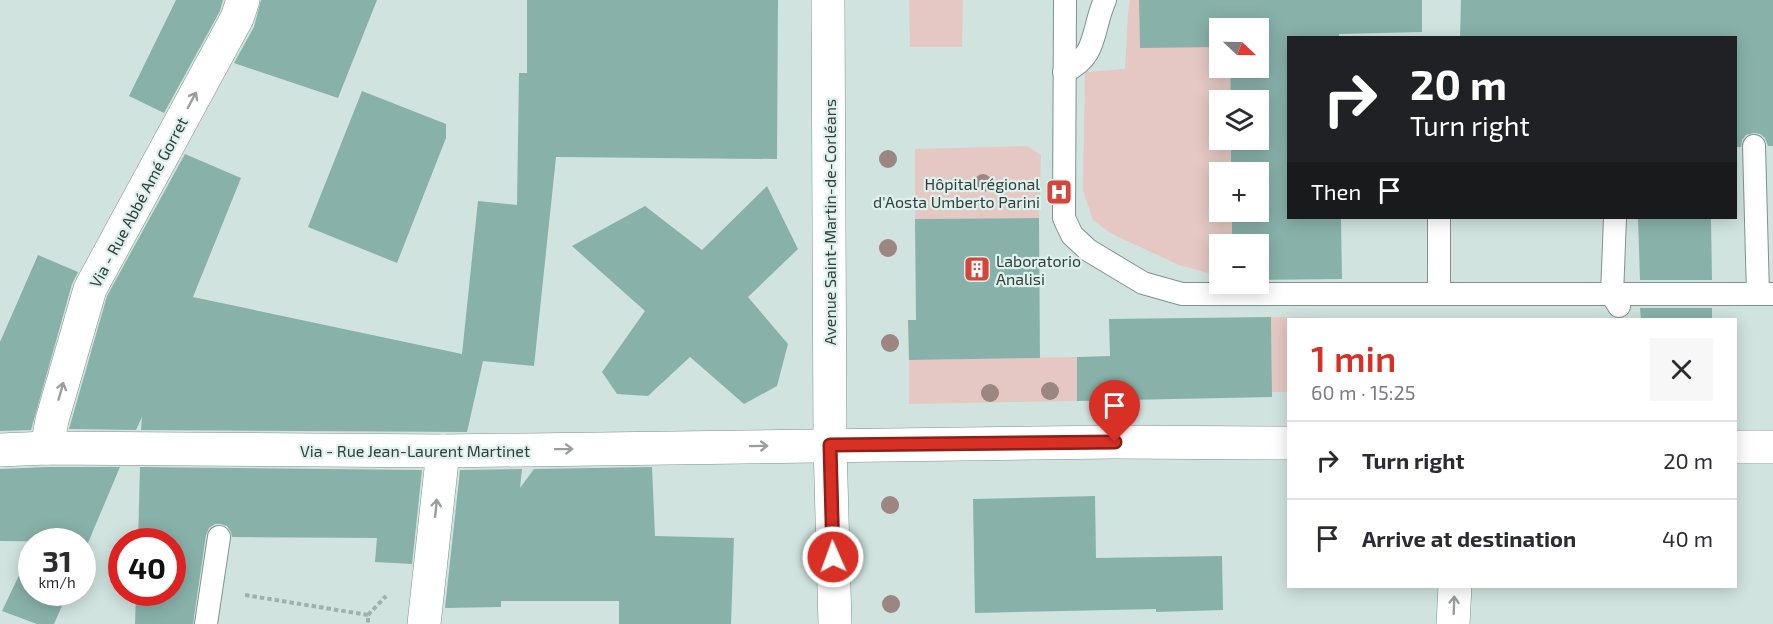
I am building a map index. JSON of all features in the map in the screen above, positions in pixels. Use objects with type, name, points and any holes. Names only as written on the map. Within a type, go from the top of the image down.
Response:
[{"type":"street","name":"Via - Rue Abbé Amé Gorret","points":[[47,448],[52,420],[90,289],[237,18],[243,0]]},
{"type":"street","name":"Avenue Saint-Martin-de-Corléans","points":[[828,0],[830,445],[835,624]]},
{"type":"street","name":"Via - Rue Jean-Laurent Martinet","points":[[0,450],[47,448],[227,458],[443,451],[830,445],[1287,442]]},
{"type":"street","points":[[1737,447],[1773,447]]},
{"type":"street","points":[[424,624],[443,451]]},
{"type":"street","points":[[1453,624],[1455,588]]},
{"type":"lane","points":[[1065,0],[1064,218],[1072,235],[1088,250],[1143,283],[1182,294],[1439,294],[1611,302],[1766,294],[1754,146]]},
{"type":"lane","points":[[1064,72],[1078,65],[1091,49],[1105,0]]},
{"type":"lane","points":[[1439,219],[1439,294]]},
{"type":"lane","points":[[1611,302],[1614,219]]},
{"type":"lane","points":[[206,624],[219,537]]},
{"type":"path","points":[[368,624],[368,615],[393,588]]},
{"type":"path","points":[[212,589],[368,615]]},
{"type":"shaded area","points":[[909,0],[963,0],[962,47],[910,47]]},
{"type":"shaded area","points":[[1130,0],[1169,0],[1139,1],[1140,47],[1209,47],[1209,78],[1230,78],[1231,90],[1209,90],[1209,150],[1231,150],[1231,162],[1209,162],[1209,222],[1232,222],[1232,234],[1209,234],[1209,273],[1179,265],[1110,233],[1093,220],[1083,190],[1085,72],[1125,69]]},
{"type":"shaded area","points":[[1027,146],[1041,155],[1039,218],[915,219],[915,149]]},
{"type":"shaded area","points":[[1271,317],[1332,318],[1287,318],[1287,392],[1272,392]]},
{"type":"shaded area","points":[[1077,357],[1077,401],[909,404],[909,360]]},
{"type":"building","points":[[176,0],[223,0],[220,11],[164,113],[129,96]]},
{"type":"building","points":[[261,0],[377,0],[338,98],[234,63],[254,27]]},
{"type":"building","points":[[527,0],[778,0],[777,159],[556,157],[534,366],[483,361],[467,432],[141,430],[142,417],[136,430],[69,429],[107,296],[185,154],[241,178],[193,297],[462,354],[478,201],[517,205],[519,73],[527,73]]},
{"type":"building","points":[[1139,0],[1422,0],[1422,32],[1287,36],[1287,219],[1341,219],[1342,279],[1269,280],[1269,234],[1232,234],[1232,222],[1269,222],[1269,162],[1231,162],[1231,150],[1269,150],[1269,90],[1231,90],[1230,78],[1269,78],[1269,18],[1209,18],[1209,47],[1140,48]]},
{"type":"building","points":[[1461,0],[1773,0],[1773,146],[1768,146],[1765,138],[1754,133],[1746,135],[1741,147],[1737,147],[1737,36],[1460,36]]},
{"type":"building","points":[[362,91],[446,124],[446,138],[397,263],[308,227]]},
{"type":"building","points":[[767,186],[798,249],[748,297],[788,344],[777,386],[744,404],[690,357],[648,396],[617,394],[602,372],[645,311],[572,246],[645,206],[702,250]]},
{"type":"building","name":"Laboratorio Analisi","points":[[1039,218],[1040,358],[909,360],[908,320],[916,320],[915,219]]},
{"type":"building","points":[[1638,219],[1711,219],[1712,280],[1640,280]]},
{"type":"building","points":[[38,255],[78,272],[72,284],[31,430],[0,431],[0,342]]},
{"type":"building","points":[[1640,308],[1712,308],[1712,318],[1641,318]]},
{"type":"building","points":[[1271,317],[1272,397],[1077,401],[1077,357],[1110,356],[1109,319]]},
{"type":"building","points":[[120,467],[94,528],[18,528],[18,541],[0,541],[0,469]]},
{"type":"building","points":[[140,467],[422,470],[412,564],[375,562],[377,538],[232,537],[227,526],[215,524],[209,528],[206,535],[193,624],[135,624],[136,606],[186,606],[186,528],[138,528]]},
{"type":"building","points":[[652,467],[655,536],[734,538],[731,624],[619,624],[619,601],[501,601],[501,607],[445,608],[460,470],[522,469],[520,488],[534,469]]},
{"type":"building","points":[[1095,496],[1096,558],[1222,556],[1223,610],[1156,612],[1156,609],[975,613],[973,499]]},
{"type":"building","points":[[18,577],[18,606],[62,606],[54,624],[37,624],[2,611]]},
{"type":"place","name":"Hôpital régional d'Aosta Umberto Parini","points":[[1059,192]]},
{"type":"place","name":"Laboratorio Analisi","points":[[977,269]]},
{"type":"route","points":[[833,557],[830,445],[1115,442]]}]
